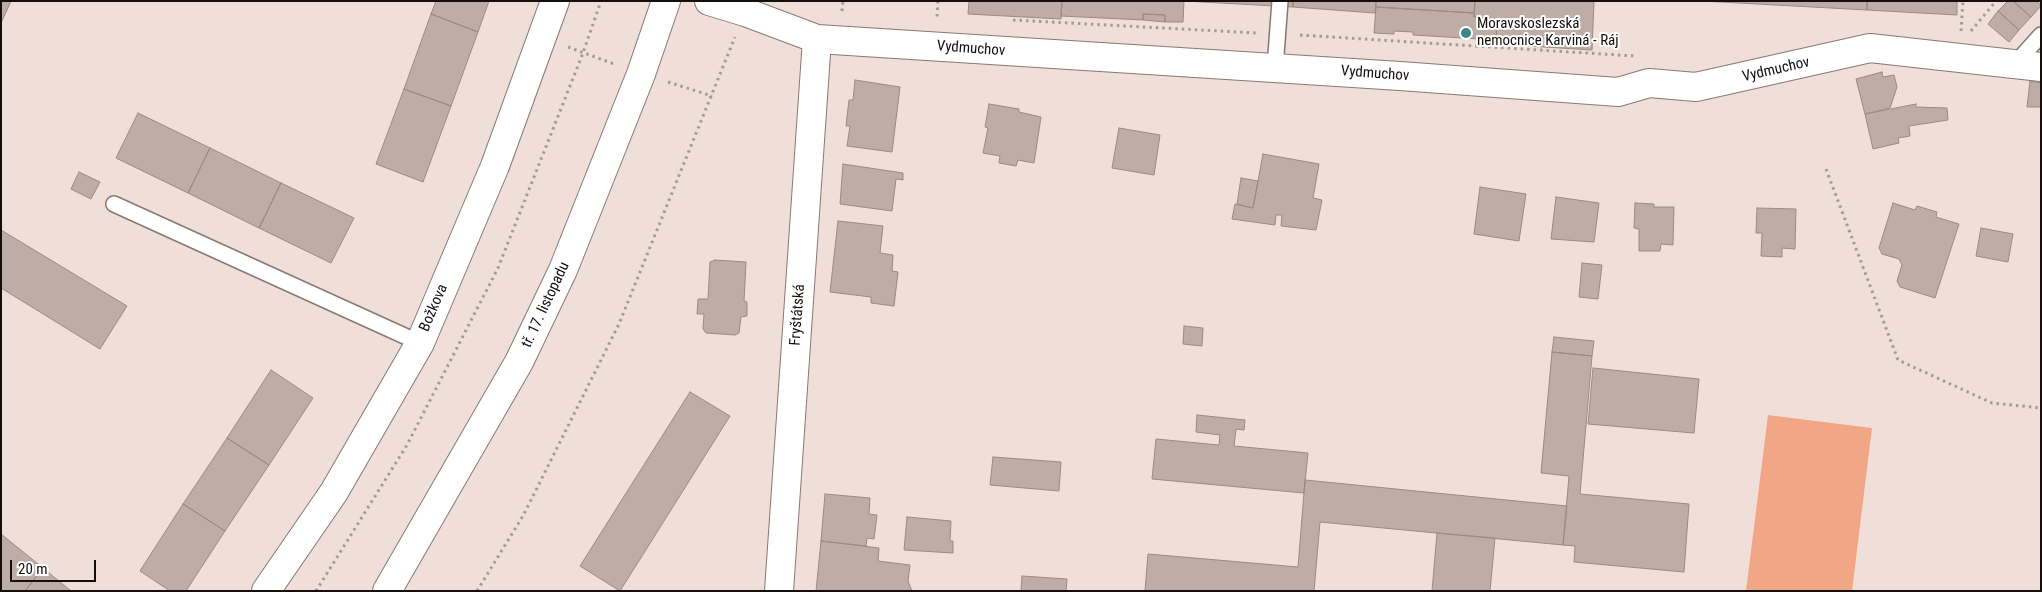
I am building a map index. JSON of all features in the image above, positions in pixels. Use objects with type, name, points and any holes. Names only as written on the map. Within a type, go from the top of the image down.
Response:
[{"type":"street","name":"Božkova","points":[[266,591],[334,492],[420,342],[496,166],[555,1]]},
{"type":"street","name":"tř. 17. listopadu","points":[[387,591],[519,362],[563,270],[642,74],[666,1]]},
{"type":"street","name":"Vydmuchov","points":[[709,1],[745,12],[817,39],[1618,92],[1649,83],[1696,87],[1870,48],[2028,66]]},
{"type":"street","name":"Fryštátská","points":[[780,591],[817,39]]},
{"type":"lane","points":[[1275,68],[1280,1]]},
{"type":"lane","points":[[2028,66],[2041,35]]},
{"type":"lane","points":[[114,204],[420,342]]},
{"type":"path","points":[[583,53],[601,1]]},
{"type":"path","points":[[842,11],[843,1]]},
{"type":"path","points":[[1961,38],[1963,1]]},
{"type":"path","points":[[476,591],[523,516],[619,324],[745,12]]},
{"type":"path","points":[[1826,169],[1898,360],[1992,403],[2041,408]]},
{"type":"shaded area","points":[[1768,415],[1872,428],[1852,591],[1746,591]]},
{"type":"building","points":[[1,1],[11,1],[1,23]]},
{"type":"building","points":[[436,1],[489,1],[478,32],[431,14]]},
{"type":"building","points":[[969,1],[1062,1],[1061,19],[968,14]]},
{"type":"building","points":[[1062,1],[1184,1],[1183,22],[1165,22],[1165,15],[1143,14],[1143,20],[1061,16]]},
{"type":"building","points":[[1184,1],[1293,1],[1293,7]]},
{"type":"building","points":[[1293,1],[1376,1],[1375,13],[1293,7]]},
{"type":"building","points":[[1376,1],[1475,1],[1474,13],[1376,7]]},
{"type":"building","points":[[1475,1],[1594,1],[1592,50],[1496,44],[1497,19],[1474,17]]},
{"type":"building","points":[[1702,1],[1867,1],[1867,10]]},
{"type":"building","points":[[1867,1],[1957,1],[1957,15],[1867,10]]},
{"type":"building","points":[[2008,1],[2013,1],[2031,17],[2019,30],[1998,11]]},
{"type":"building","points":[[2013,1],[2037,1],[2041,6],[2031,17]]},
{"type":"building","points":[[1376,7],[1474,13],[1474,17],[1497,19],[1496,40],[1413,35],[1413,32],[1394,31],[1394,34],[1374,33]]},
{"type":"building","points":[[1998,11],[2019,30],[2009,42],[1988,24]]},
{"type":"building","points":[[431,14],[478,32],[451,106],[404,89]]},
{"type":"building","points":[[1143,14],[1165,15],[1165,22],[1143,20]]},
{"type":"building","points":[[1882,72],[1883,77],[1894,75],[1897,87],[1890,108],[1865,114],[1856,79]]},
{"type":"building","points":[[855,80],[900,87],[892,152],[847,146],[850,126],[846,126],[849,100],[853,100]]},
{"type":"building","points":[[2030,81],[2041,83],[2041,107],[2027,107]]},
{"type":"building","points":[[404,89],[451,106],[423,182],[376,164]]},
{"type":"building","points":[[989,104],[1019,109],[1019,112],[1041,117],[1034,163],[1018,160],[1016,166],[999,163],[1000,156],[983,153],[988,128],[985,127]]},
{"type":"building","points":[[1916,104],[1916,107],[1947,108],[1948,120],[1909,126],[1910,136],[1898,138],[1899,143],[1873,149],[1865,114]]},
{"type":"building","points":[[138,113],[210,148],[188,193],[116,158]]},
{"type":"building","points":[[1119,128],[1160,135],[1154,175],[1112,168]]},
{"type":"building","points":[[210,148],[281,183],[259,228],[188,193]]},
{"type":"building","points":[[1263,154],[1319,164],[1313,198],[1322,200],[1316,230],[1281,226],[1282,215],[1276,215],[1275,225],[1232,219],[1235,204],[1253,208]]},
{"type":"building","points":[[843,164],[903,173],[903,180],[896,179],[892,211],[840,204]]},
{"type":"building","points":[[79,172],[100,182],[91,199],[71,189]]},
{"type":"building","points":[[1241,178],[1258,181],[1253,208],[1237,204]]},
{"type":"building","points":[[281,183],[354,218],[331,263],[259,228]]},
{"type":"building","points":[[1480,187],[1526,194],[1519,241],[1474,234]]},
{"type":"building","points":[[1556,197],[1599,203],[1594,242],[1551,239]]},
{"type":"building","points":[[1635,203],[1654,204],[1654,207],[1674,207],[1673,245],[1661,244],[1660,251],[1639,251],[1639,229],[1634,228]]},
{"type":"building","points":[[1893,203],[1915,210],[1917,206],[1937,212],[1936,217],[1959,224],[1935,298],[1900,287],[1897,281],[1902,265],[1899,259],[1882,254],[1879,248]]},
{"type":"building","points":[[1757,208],[1796,209],[1795,249],[1782,248],[1782,257],[1761,256],[1762,233],[1756,233]]},
{"type":"building","points":[[838,221],[883,226],[880,253],[893,255],[892,271],[898,272],[894,306],[871,303],[871,297],[830,292]]},
{"type":"building","points":[[1981,228],[2013,234],[2008,262],[1976,256]]},
{"type":"building","points":[[1,230],[127,306],[100,349],[1,288]]},
{"type":"building","points":[[715,260],[746,262],[744,301],[747,302],[747,316],[741,317],[739,333],[735,335],[706,333],[703,329],[704,314],[697,314],[698,299],[708,299],[710,262]]},
{"type":"building","points":[[1582,263],[1602,265],[1598,299],[1579,297]]},
{"type":"building","points":[[1184,326],[1203,328],[1202,346],[1183,344]]},
{"type":"building","points":[[1554,337],[1594,341],[1592,356],[1552,352]]},
{"type":"building","points":[[1552,352],[1592,356],[1580,494],[1689,504],[1684,572],[1574,562],[1575,546],[1563,545],[1569,476],[1541,473]]},
{"type":"building","points":[[1593,368],[1699,379],[1694,433],[1588,424]]},
{"type":"building","points":[[271,370],[313,398],[269,465],[227,438]]},
{"type":"building","points":[[690,392],[730,416],[620,591],[580,566]]},
{"type":"building","points":[[1197,415],[1245,420],[1244,430],[1236,429],[1234,446],[1308,453],[1304,493],[1152,479],[1156,439],[1219,445],[1220,435],[1196,432]]},
{"type":"building","points":[[227,438],[269,465],[225,531],[183,504]]},
{"type":"building","points":[[993,457],[1061,462],[1059,491],[990,485]]},
{"type":"building","points":[[1305,480],[1567,506],[1563,545],[1320,522],[1314,591],[1145,591],[1148,554],[1298,567]]},
{"type":"building","points":[[825,494],[870,498],[869,514],[877,515],[874,539],[867,538],[866,546],[821,541]]},
{"type":"building","points":[[183,504],[225,531],[186,591],[170,591],[140,571]]},
{"type":"building","points":[[907,517],[951,521],[950,541],[953,541],[953,553],[904,550]]},
{"type":"building","points":[[1437,533],[1495,538],[1490,591],[1432,591]]},
{"type":"building","points":[[1,534],[43,568],[25,591],[1,591]]},
{"type":"building","points":[[821,541],[879,548],[878,561],[910,565],[908,581],[912,591],[816,591]]},
{"type":"building","points":[[43,568],[71,591],[25,591]]},
{"type":"building","points":[[1022,576],[1067,579],[1066,591],[1021,591]]},
{"type":"place","name":"Moravskoslezská nemocnice Karviná - Ráj","points":[[1466,33]]}]
